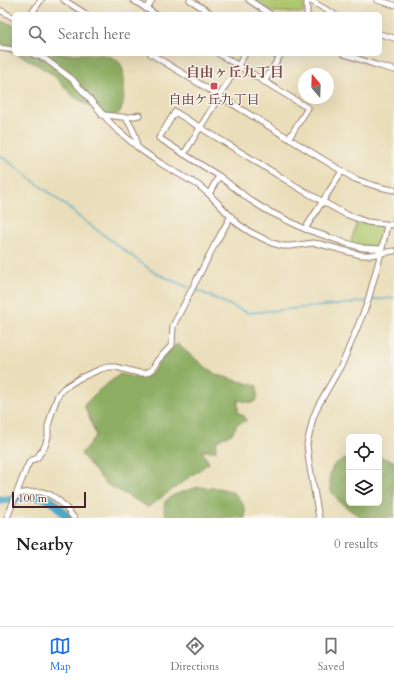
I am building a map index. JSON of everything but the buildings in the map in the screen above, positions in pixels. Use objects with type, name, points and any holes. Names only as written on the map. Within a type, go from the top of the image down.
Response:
[{"type":"street","points":[[32,12],[41,0]]},
{"type":"street","points":[[64,0],[83,12]]},
{"type":"street","points":[[132,0],[152,12]]},
{"type":"street","points":[[146,8],[152,0]]},
{"type":"street","points":[[190,0],[209,12]]},
{"type":"street","points":[[249,0],[267,12]]},
{"type":"street","points":[[307,12],[308,0],[330,12]]},
{"type":"street","points":[[377,0],[394,5]]},
{"type":"street","points":[[0,11],[12,17]]},
{"type":"street","points":[[382,35],[394,38]]},
{"type":"street","points":[[0,48],[12,50]]},
{"type":"street","points":[[38,56],[44,58],[72,79],[114,127],[160,163],[198,185],[209,194],[238,224],[250,232],[272,243],[284,246],[313,243],[327,245],[361,255],[370,255],[381,251]]},
{"type":"street","points":[[154,56],[355,179],[366,184],[394,190]]},
{"type":"street","points":[[222,56],[308,108],[289,138]]},
{"type":"street","points":[[184,154],[244,56]]},
{"type":"street","points":[[264,82],[280,56]]},
{"type":"street","points":[[350,56],[394,70]]},
{"type":"street","points":[[394,225],[367,222],[345,214],[322,202],[175,112],[159,138],[219,176],[261,207],[305,229],[363,248],[381,251],[394,250]]},
{"type":"street","points":[[102,115],[126,118],[139,115]]},
{"type":"street","points":[[126,118],[132,128],[137,142],[136,145]]},
{"type":"street","points":[[305,229],[342,171]]},
{"type":"street","points":[[209,194],[219,176]]},
{"type":"street","points":[[7,518],[30,461],[37,458],[45,446],[52,412],[58,394],[64,388],[80,378],[108,367],[116,367],[139,373],[146,373],[152,370],[157,361],[172,345],[173,326],[231,216]]},
{"type":"street","points":[[319,518],[307,444],[313,418],[318,406],[343,362],[367,304],[381,251],[386,225]]},
{"type":"street","points":[[16,494],[41,492],[52,496],[61,503],[74,518]]},
{"type":"green space","points":[[255,0],[304,0],[304,12],[272,12]]},
{"type":"green space","points":[[0,21],[12,24],[12,51],[0,45]]},
{"type":"green space","points":[[21,56],[106,56],[113,58],[120,63],[123,73],[124,96],[121,109],[118,114],[112,116],[97,111],[73,96],[57,78]]},
{"type":"green space","points":[[357,221],[383,226],[385,228],[380,246],[369,248],[351,242]]},
{"type":"green space","points":[[177,344],[217,375],[257,386],[257,399],[252,403],[238,400],[238,412],[244,416],[246,421],[237,424],[232,434],[216,442],[216,451],[202,451],[209,463],[148,507],[105,483],[81,454],[96,435],[84,405],[98,391],[120,374],[138,378],[151,375],[160,358]]},
{"type":"green space","points":[[382,458],[394,461],[394,518],[362,518],[350,510],[338,500],[331,491],[330,475],[333,466],[346,459],[346,506],[382,506]]},
{"type":"green space","points":[[198,487],[223,489],[234,493],[240,499],[244,507],[245,518],[167,518],[164,506],[167,499]]},
{"type":"waterway","points":[[0,155],[78,216],[155,273],[190,288]]},
{"type":"waterway","points":[[194,289],[248,313],[366,301]]},
{"type":"waterway","points":[[370,300],[394,298]]},
{"type":"waterway","points":[[0,500],[34,496],[44,497],[54,503],[68,518]]},
{"type":"place","name":"自由ケ丘九丁目","points":[[214,86]]},
{"type":"district","name":"自由ヶ丘九丁目","points":[[235,72]]}]
